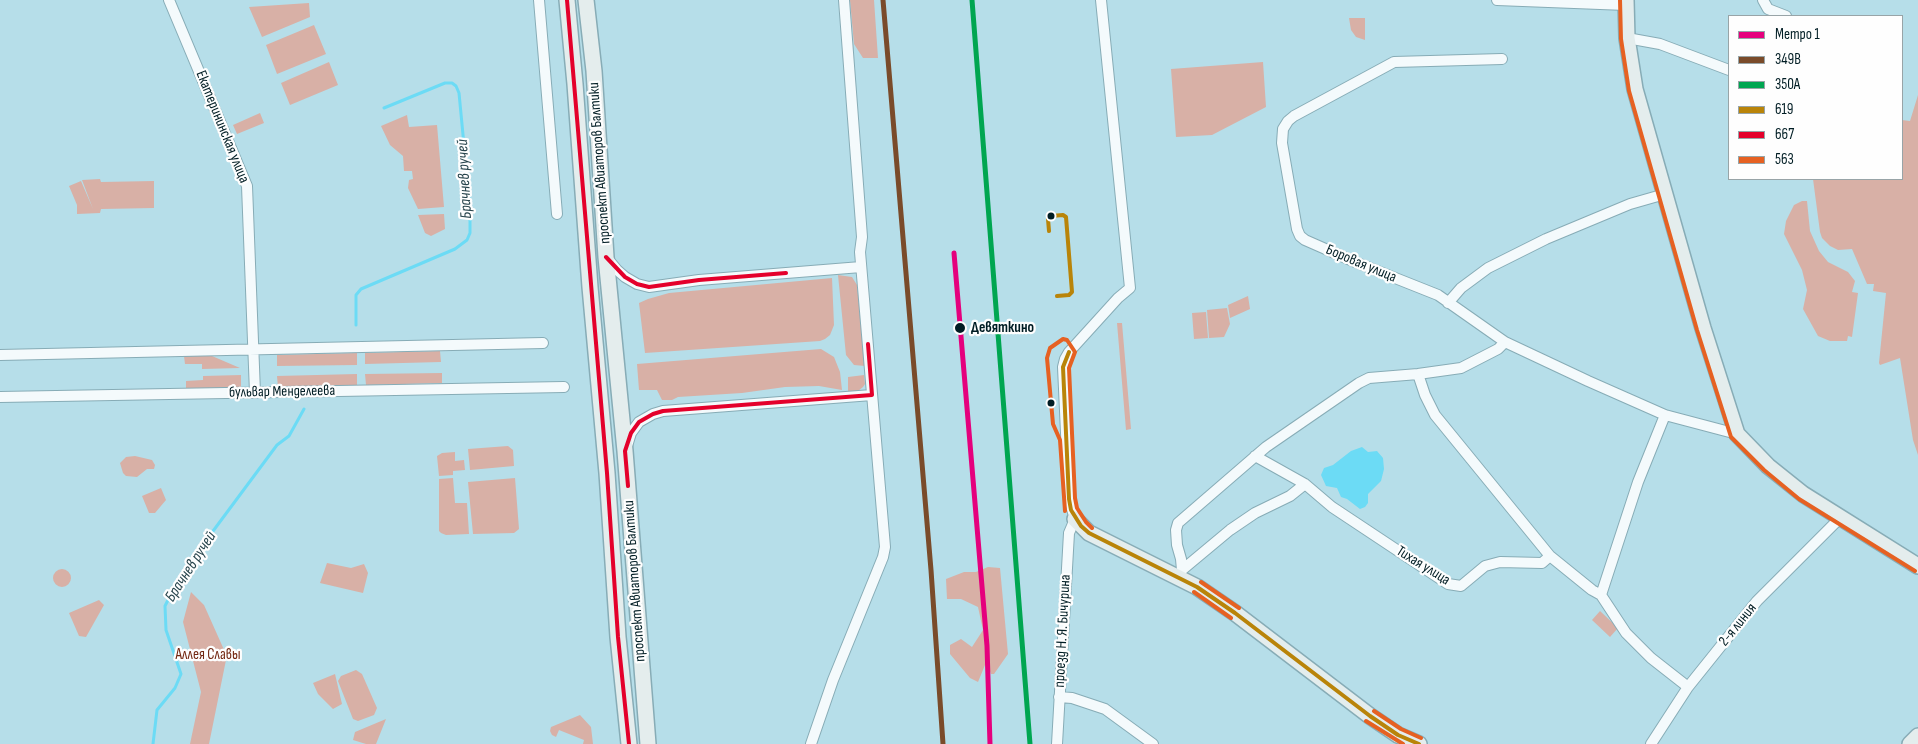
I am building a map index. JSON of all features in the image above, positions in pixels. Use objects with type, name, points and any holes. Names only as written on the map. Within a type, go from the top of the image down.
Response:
[{"type":"street","name":"Екатерининская улица","points":[[170,0],[247,186],[255,393]]},
{"type":"street","points":[[539,0],[557,214]]},
{"type":"street","name":"проспект Авиаторов Балтики","points":[[567,0],[604,428],[618,637],[628,744]]},
{"type":"street","name":"проспект Авиаторов Балтики","points":[[586,0],[594,71],[606,257],[625,451],[648,744]]},
{"type":"street","points":[[811,744],[833,680],[883,557],[885,547],[861,268],[860,252],[862,237],[844,0]]},
{"type":"street","points":[[1101,0],[1130,288],[1118,298],[1070,352],[1065,359],[1063,367],[1068,499],[1075,519],[1089,533],[1181,573],[1398,735],[1419,744]]},
{"type":"street","points":[[1499,0],[1626,2],[1627,38],[1635,89],[1703,328],[1737,434],[1775,472],[1803,494],[1918,566]]},
{"type":"street","points":[[1763,0],[1768,9],[1783,15]]},
{"type":"street","points":[[1627,38],[1660,44],[1728,70]]},
{"type":"street","name":"Боровая улица","points":[[1502,59],[1394,62],[1288,121],[1283,129],[1282,143],[1297,229],[1300,236],[1355,262],[1438,295],[1505,342],[1519,349],[1665,415],[1737,434]]},
{"type":"street","points":[[1448,302],[1460,288],[1488,268],[1546,239],[1630,204],[1665,194]]},
{"type":"street","points":[[606,257],[625,277],[649,287],[699,280],[861,268]]},
{"type":"street","points":[[1181,573],[1176,530],[1178,523],[1255,456],[1359,383],[1369,378],[1461,368],[1498,349],[1505,342]]},
{"type":"street","points":[[0,355],[543,343]]},
{"type":"street","points":[[1418,374],[1425,395],[1435,415],[1550,556],[1601,596],[1626,632],[1651,658],[1688,687]]},
{"type":"street","name":"бульвар Менделеева","points":[[0,397],[564,388]]},
{"type":"street","points":[[625,451],[631,433],[639,422],[663,411],[872,395]]},
{"type":"street","points":[[1601,596],[1638,482],[1665,415]]},
{"type":"street","name":"Тихая улица","points":[[1255,456],[1305,484],[1338,512],[1448,584],[1461,586],[1485,566],[1500,562],[1542,563],[1550,556]]},
{"type":"street","points":[[1181,573],[1230,530],[1255,513],[1290,496],[1305,484]]},
{"type":"street","name":"2-я линия","points":[[1651,744],[1688,687],[1757,601],[1840,518]]},
{"type":"street","name":"проезд Н. Я. Бичурина","points":[[1057,744],[1069,533],[1075,519]]},
{"type":"street","points":[[1059,697],[1072,698],[1105,709],[1153,744]]},
{"type":"street","points":[[1910,744],[1918,736]]},
{"type":"green space","points":[[850,0],[874,0],[878,58],[863,58],[854,44]]},
{"type":"green space","points":[[309,3],[310,17],[262,37],[249,7]]},
{"type":"green space","points":[[1349,18],[1365,18],[1365,40],[1356,37],[1351,30]]},
{"type":"green space","points":[[314,25],[326,54],[277,74],[266,45]]},
{"type":"green space","points":[[329,62],[338,85],[290,105],[281,83]]},
{"type":"green space","points":[[1263,62],[1266,107],[1212,135],[1176,137],[1171,69]]},
{"type":"green space","points":[[1918,95],[1918,455],[1913,440],[1900,358],[1880,365],[1879,363],[1886,293],[1873,291],[1874,284],[1867,284],[1852,249],[1838,250],[1830,246],[1822,238],[1813,180],[1903,180],[1903,120],[1910,121]]},
{"type":"green space","points":[[260,113],[264,123],[237,134],[233,125]]},
{"type":"green space","points":[[407,115],[409,127],[437,125],[444,207],[418,209],[408,188],[409,180],[413,179],[412,171],[404,171],[403,156],[390,145],[381,126]]},
{"type":"green space","points":[[100,179],[101,182],[154,181],[154,208],[101,209],[100,213],[77,214],[77,205],[69,186],[81,181],[93,209],[82,180]]},
{"type":"green space","points":[[1807,201],[1810,231],[1819,251],[1828,262],[1848,272],[1855,281],[1852,292],[1858,293],[1852,337],[1848,336],[1847,341],[1830,341],[1818,336],[1803,309],[1807,290],[1802,270],[1784,234],[1786,221],[1794,205]]},
{"type":"green space","points":[[444,214],[445,229],[431,236],[425,233],[418,215]]},
{"type":"green space","points":[[838,275],[852,277],[857,285],[865,366],[854,365],[846,355]]},
{"type":"green space","points":[[832,278],[834,325],[830,335],[825,339],[820,341],[645,353],[639,303],[648,299],[669,293]]},
{"type":"green space","points":[[1248,296],[1250,309],[1230,318],[1228,305]]},
{"type":"green space","points":[[1227,308],[1230,324],[1224,337],[1209,338],[1207,310]]},
{"type":"green space","points":[[1206,312],[1208,338],[1194,339],[1192,313]]},
{"type":"green space","points":[[1117,323],[1122,323],[1131,429],[1126,430]]},
{"type":"green space","points":[[821,349],[834,357],[840,372],[842,390],[819,386],[785,387],[662,400],[657,390],[639,390],[637,364]]},
{"type":"green space","points":[[440,351],[441,362],[365,364],[365,353]]},
{"type":"green space","points":[[357,353],[357,365],[277,366],[277,355]]},
{"type":"green space","points":[[184,356],[212,356],[240,368],[202,369],[202,364],[185,364]]},
{"type":"green space","points":[[442,373],[442,383],[366,385],[365,374]]},
{"type":"green space","points":[[357,374],[357,386],[278,388],[277,376]]},
{"type":"green space","points":[[241,375],[241,388],[186,389],[186,381],[203,380],[203,376]]},
{"type":"green space","points":[[864,375],[865,384],[863,387],[858,391],[848,391],[848,377]]},
{"type":"green space","points":[[508,446],[513,450],[514,466],[470,470],[468,449]]},
{"type":"green space","points":[[455,452],[455,461],[464,460],[465,470],[453,471],[453,475],[439,476],[437,456],[442,453]]},
{"type":"green space","points":[[135,456],[152,460],[155,465],[154,469],[147,469],[137,477],[126,476],[120,463],[126,457]]},
{"type":"green space","points":[[453,478],[455,503],[467,503],[469,534],[446,535],[439,531],[439,479]]},
{"type":"green space","points":[[515,478],[519,529],[514,533],[473,534],[468,482]]},
{"type":"green space","points":[[161,488],[166,500],[155,513],[149,513],[142,496]]},
{"type":"green space","points":[[327,563],[351,568],[364,564],[368,573],[363,593],[320,583]]},
{"type":"green space","points":[[988,567],[1000,568],[1008,654],[994,674],[991,674],[988,666],[985,665],[978,682],[970,678],[950,654],[950,645],[961,639],[972,647],[983,630],[978,607],[961,599],[947,599],[946,579],[964,572],[976,572]]},
{"type":"green space","points":[[58,569],[66,569],[71,574],[69,585],[58,587],[53,582],[53,574]]},
{"type":"green space","name":"Аллея Славы","points":[[191,592],[204,605],[225,652],[226,660],[209,744],[190,744],[201,692],[183,622]]},
{"type":"green space","points":[[99,600],[104,605],[86,637],[79,636],[69,613]]},
{"type":"green space","points":[[1600,611],[1618,628],[1610,637],[1592,620]]},
{"type":"green space","points":[[356,670],[362,674],[377,708],[374,715],[358,721],[353,719],[338,681],[341,676]]},
{"type":"green space","points":[[335,674],[342,704],[333,709],[318,694],[313,683]]},
{"type":"green space","points":[[580,715],[591,727],[593,744],[583,744],[584,740],[559,730],[556,737],[552,735],[551,727]]},
{"type":"green space","points":[[386,719],[376,744],[366,744],[353,740],[355,732]]},
{"type":"water","points":[[1362,447],[1368,452],[1377,451],[1383,458],[1384,469],[1381,481],[1368,494],[1368,503],[1360,509],[1347,499],[1341,497],[1337,488],[1326,486],[1321,475],[1324,468],[1333,465],[1351,451]]},
{"type":"waterway","name":"Брачнев ручей","points":[[356,325],[356,295],[361,289],[455,249],[467,240],[470,233],[470,208],[459,93],[456,86],[452,83],[445,83],[384,108]]},
{"type":"waterway","name":"Брачнев ручей","points":[[153,744],[157,710],[175,688],[181,674],[166,630],[165,606],[179,578],[193,558],[277,445],[289,436],[304,409]]},
{"type":"metro line","name":"1","points":[[954,253],[987,646],[990,744]]},
{"type":"transit line","name":"667","points":[[567,0],[607,473],[618,637],[629,744]]},
{"type":"transit line","name":"349В","points":[[883,0],[931,570],[943,744]]},
{"type":"transit line","name":"350А","points":[[972,0],[1030,744]]},
{"type":"transit line","name":"563","points":[[1620,0],[1621,39],[1629,91],[1697,330],[1731,437],[1764,470],[1799,499],[1915,571]]},
{"type":"transit line","name":"619","points":[[1049,231],[1048,219],[1051,216],[1063,215],[1066,217],[1072,292],[1069,295],[1057,296]]},
{"type":"transit line","name":"667","points":[[606,257],[625,277],[637,284],[649,287],[699,280],[786,273]]},
{"type":"transit line","name":"563","points":[[1065,511],[1060,440],[1053,424],[1047,358],[1050,348],[1063,339],[1067,340],[1075,352],[1069,368],[1075,498],[1077,508],[1092,528]]},
{"type":"transit line","name":"667","points":[[868,344],[872,395]]},
{"type":"transit line","name":"619","points":[[1069,352],[1063,367],[1069,499],[1071,510],[1081,526],[1089,533],[1197,587],[1235,613],[1370,716],[1398,735],[1419,744]]},
{"type":"transit line","name":"667","points":[[628,486],[625,451],[631,433],[639,422],[653,414],[663,411],[872,395]]},
{"type":"transit line","name":"563","points":[[1201,582],[1239,608]]},
{"type":"transit line","name":"563","points":[[1194,592],[1231,618]]},
{"type":"transit line","name":"563","points":[[1374,711],[1401,729],[1421,738]]},
{"type":"transit line","name":"563","points":[[1366,721],[1403,744]]},
{"type":"place","name":"Девяткино","points":[[960,328]]}]
